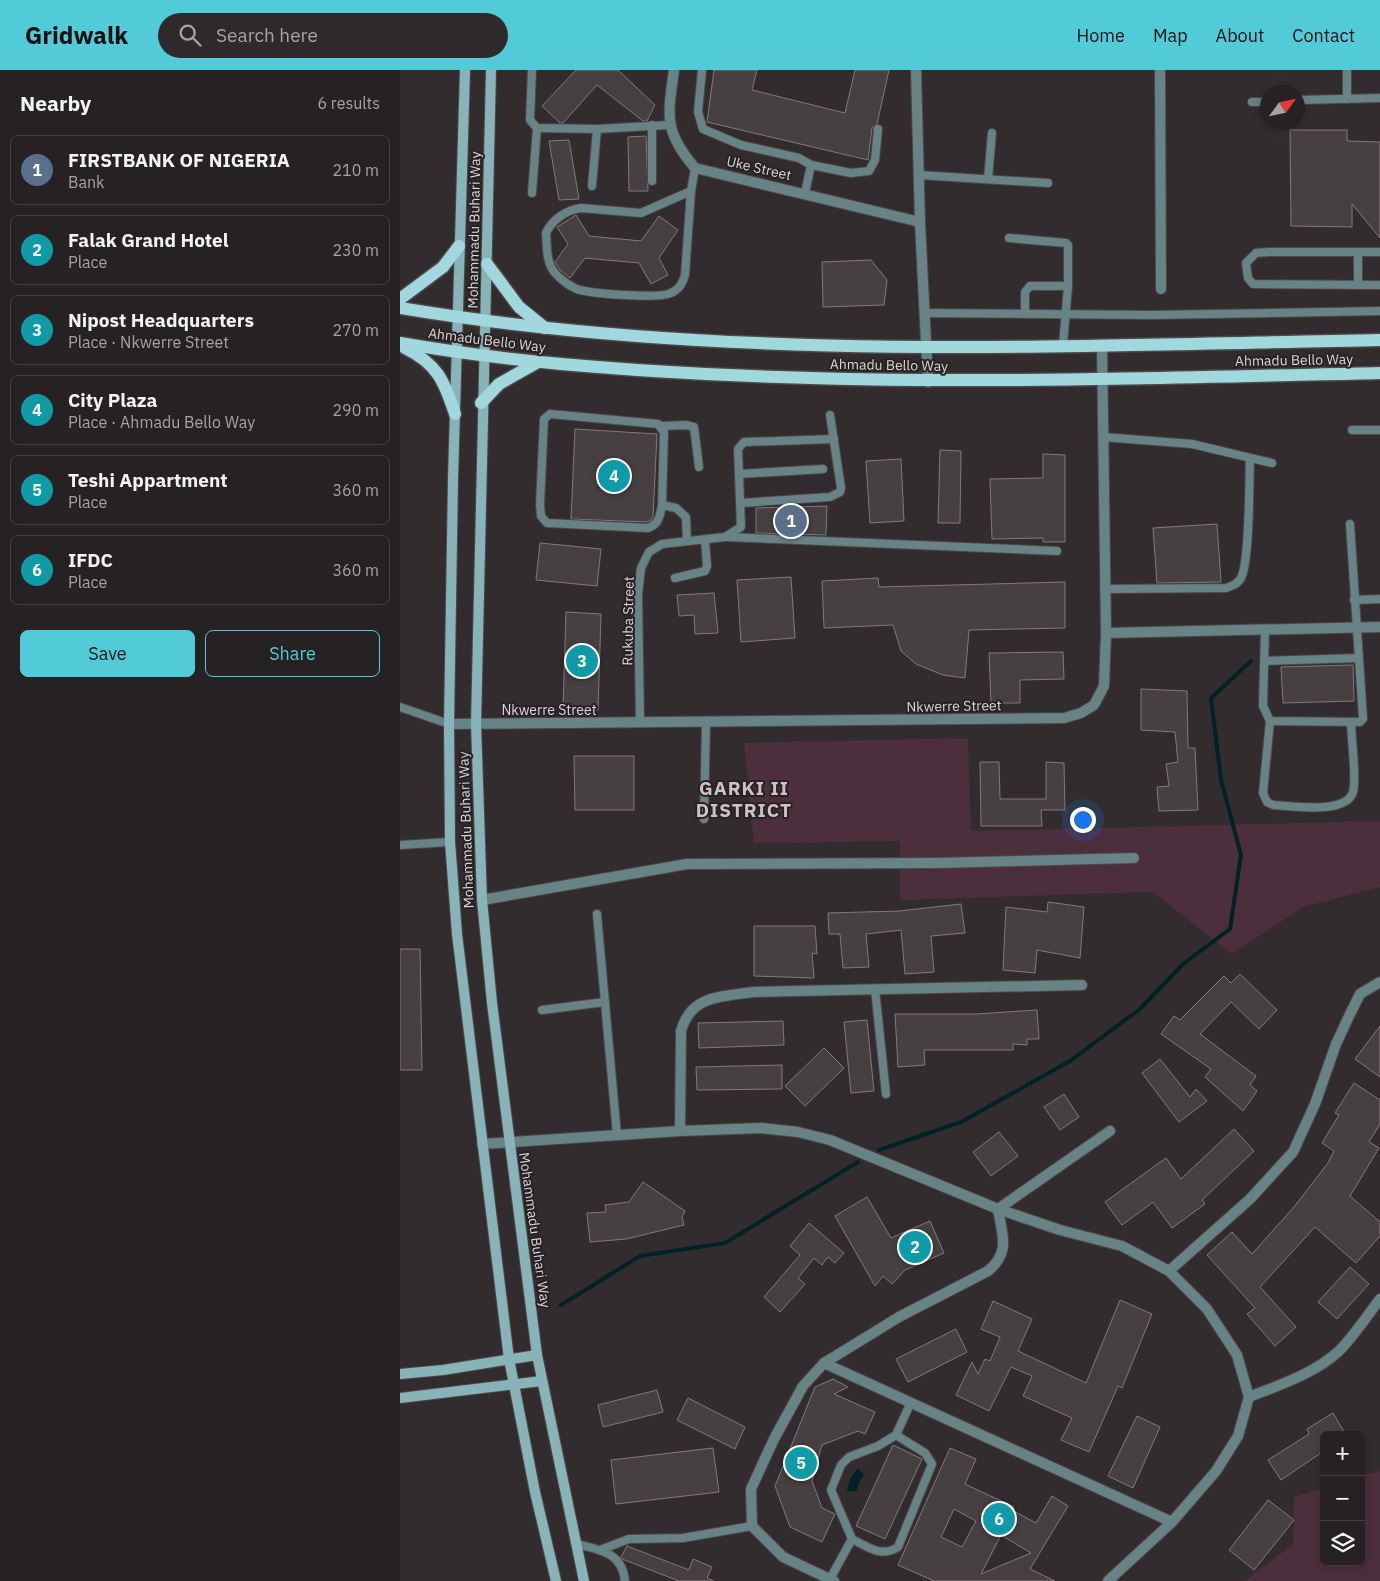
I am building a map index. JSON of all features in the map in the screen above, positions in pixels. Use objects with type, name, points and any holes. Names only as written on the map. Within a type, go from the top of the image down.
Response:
[{"type":"main road","name":"Mohammadu Buhari Way","points":[[465,70],[455,414],[449,724],[450,842],[457,934],[509,1360],[556,1581]]},
{"type":"main road","name":"Mohammadu Buhari Way","points":[[490,70],[476,724],[482,900],[492,1003],[537,1355],[584,1581]]},
{"type":"main road","points":[[400,299],[443,267],[459,246]]},
{"type":"main road","points":[[487,264],[519,306],[545,328]]},
{"type":"main road","name":"Ahmadu Bello Way","points":[[400,308],[486,322],[633,337],[789,344],[1102,345],[1380,340]]},
{"type":"main road","points":[[400,344],[422,357],[436,370],[448,390],[455,414]]},
{"type":"main road","name":"Ahmadu Bello Way","points":[[400,344],[485,357],[634,371],[928,382],[1380,373]]},
{"type":"main road","points":[[482,403],[499,384],[538,362]]},
{"type":"main road","points":[[400,1374],[537,1355]]},
{"type":"main road","points":[[400,1398],[542,1381]]},
{"type":"street","points":[[674,70],[669,125],[680,150],[695,168]]},
{"type":"street","points":[[916,70],[920,222],[928,382]]},
{"type":"street","points":[[1160,70],[1161,289]]},
{"type":"street","name":"Uke Street","points":[[695,168],[806,193],[920,222]]},
{"type":"street","name":"Nkwerre Street","points":[[449,724],[1064,718],[1081,713],[1094,705],[1104,686],[1106,632],[1102,345]]},
{"type":"street","points":[[1106,632],[1380,628]]},
{"type":"street","points":[[482,900],[687,864],[936,863],[1134,858]]},
{"type":"street","points":[[1169,1271],[1250,1199],[1293,1152],[1315,1104],[1336,1044],[1360,994],[1380,982]]},
{"type":"street","points":[[680,1131],[681,1032],[685,1017],[705,1000],[753,992],[1082,985]]},
{"type":"street","points":[[482,1144],[680,1131],[761,1128],[798,1132],[830,1140],[998,1209],[1060,1230],[1122,1246],[1169,1271],[1207,1308],[1237,1355],[1249,1398],[1238,1436],[1216,1471],[1172,1522],[1108,1581]]},
{"type":"street","points":[[998,1209],[1110,1131]]},
{"type":"street","points":[[832,1580],[783,1557],[752,1526],[751,1489],[774,1439],[803,1386],[824,1363],[899,1317],[988,1271],[1000,1261],[1004,1244],[998,1209]]},
{"type":"street","points":[[1249,1398],[1322,1364],[1339,1350],[1380,1299]]},
{"type":"street","points":[[824,1363],[1172,1522]]},
{"type":"lane","points":[[532,70],[530,120],[537,128],[532,193]]},
{"type":"lane","points":[[702,70],[698,112],[703,129],[741,145],[798,158],[811,165],[851,173],[869,171],[875,160],[878,129]]},
{"type":"lane","points":[[1347,70],[1347,99]]},
{"type":"lane","points":[[1305,100],[1380,98]]},
{"type":"lane","points":[[1252,102],[1260,102]]},
{"type":"lane","points":[[652,125],[652,181]]},
{"type":"lane","points":[[537,128],[597,129],[669,125]]},
{"type":"lane","points":[[592,186],[597,129]]},
{"type":"lane","points":[[988,179],[992,133]]},
{"type":"lane","points":[[806,193],[811,165]]},
{"type":"lane","points":[[691,191],[641,213],[580,208],[573,209],[554,220],[546,233],[549,263],[554,273],[569,285],[580,290],[592,292],[658,295],[669,294],[677,290],[682,285],[685,276],[691,191],[695,168]]},
{"type":"lane","points":[[919,175],[1048,184]]},
{"type":"lane","points":[[1010,238],[1066,242],[1069,252],[1063,345]]},
{"type":"lane","points":[[1358,252],[1358,285]]},
{"type":"lane","points":[[1380,252],[1256,253],[1246,263],[1248,278],[1253,284],[1380,285]]},
{"type":"lane","points":[[1025,314],[1025,292],[1030,286],[1068,286]]},
{"type":"lane","points":[[924,314],[1065,312],[1151,315],[1380,310]]},
{"type":"lane","points":[[662,426],[664,432],[662,505],[659,519],[654,526],[648,528],[548,522],[541,516],[544,420],[550,414],[658,424],[662,426],[686,425],[694,427],[700,467]]},
{"type":"lane","points":[[830,415],[834,440],[841,488],[836,496],[741,503],[738,449],[744,442],[834,440]]},
{"type":"lane","points":[[1352,430],[1380,430]]},
{"type":"lane","points":[[1103,437],[1192,444],[1272,463]]},
{"type":"lane","points":[[1104,589],[1226,588],[1234,585],[1241,579],[1245,561],[1250,458]]},
{"type":"lane","points":[[739,474],[824,468]]},
{"type":"lane","name":"Rukuba Street","points":[[640,723],[638,594],[641,568],[649,552],[662,544],[705,541],[725,537],[736,532],[741,527],[741,503]]},
{"type":"lane","points":[[662,505],[676,508],[686,517],[686,541]]},
{"type":"lane","points":[[1270,721],[1360,722],[1364,716],[1355,628],[1350,524]]},
{"type":"lane","points":[[725,537],[1057,551]]},
{"type":"lane","points":[[675,578],[705,571],[708,566],[705,541]]},
{"type":"lane","points":[[1354,600],[1380,600]]},
{"type":"lane","points":[[1265,630],[1263,706],[1270,721],[1263,792],[1267,802],[1273,805],[1328,808],[1345,802],[1353,793],[1350,722]]},
{"type":"lane","points":[[1265,661],[1359,658]]},
{"type":"lane","points":[[400,707],[449,724]]},
{"type":"lane","points":[[704,819],[706,722]]},
{"type":"lane","points":[[400,845],[450,842]]},
{"type":"lane","points":[[597,914],[617,1135]]},
{"type":"lane","points":[[875,989],[886,1094]]},
{"type":"lane","points":[[542,1010],[605,1002]]},
{"type":"lane","points":[[896,1435],[925,1453],[932,1464],[898,1547],[892,1552],[881,1553],[852,1539],[831,1490],[841,1465],[849,1457],[878,1446],[896,1435],[911,1402]]},
{"type":"lane","points":[[600,1550],[629,1539],[683,1538],[752,1526]]},
{"type":"lane","points":[[832,1580],[852,1539]]},
{"type":"lane","points":[[576,1544],[600,1550],[620,1562],[625,1581]]},
{"type":"shaded area","points":[[968,738],[971,831],[1380,821],[1380,887],[1303,907],[1232,954],[1153,892],[900,900],[900,841],[754,843],[744,743]]},
{"type":"shaded area","points":[[1380,1471],[1380,1581],[1245,1581],[1293,1544],[1294,1497],[1320,1489],[1320,1566],[1365,1566],[1365,1475]]},
{"type":"water","points":[[858,1468],[864,1475],[858,1484],[857,1491],[847,1491],[850,1479]]},
{"type":"building","points":[[576,70],[618,70],[655,105],[647,121],[643,121],[597,85],[563,123],[560,123],[542,106]]},
{"type":"building","points":[[714,70],[757,70],[752,90],[845,113],[855,70],[889,70],[877,124],[872,128],[868,160],[707,122]]},
{"type":"building","points":[[1290,130],[1347,130],[1347,141],[1380,142],[1380,238],[1352,204],[1352,227],[1291,226]]},
{"type":"building","points":[[646,136],[648,191],[629,191],[628,137]]},
{"type":"building","points":[[569,140],[579,199],[559,200],[549,141]]},
{"type":"building","points":[[576,215],[589,236],[641,241],[659,216],[678,230],[659,258],[668,275],[651,284],[639,263],[585,258],[570,278],[560,270],[555,262],[568,244],[557,227]]},
{"type":"building","points":[[871,260],[887,280],[884,305],[823,307],[822,262]]},
{"type":"building","points":[[575,429],[657,434],[653,517],[651,520],[647,522],[571,519]]},
{"type":"building","points":[[940,450],[961,451],[960,523],[938,523]]},
{"type":"building","points":[[1043,454],[1065,455],[1065,542],[1043,542],[1043,538],[992,539],[990,479],[1043,478]]},
{"type":"building","points":[[901,459],[904,521],[870,523],[866,461]]},
{"type":"building","points":[[827,506],[826,535],[756,533],[756,508]]},
{"type":"building","points":[[1217,524],[1221,582],[1157,583],[1153,528]]},
{"type":"building","points":[[540,543],[601,549],[597,586],[536,580]]},
{"type":"building","points":[[791,577],[795,638],[741,642],[737,580]]},
{"type":"building","points":[[878,578],[879,587],[1065,582],[1065,628],[969,630],[965,678],[943,675],[916,664],[901,651],[893,625],[824,628],[822,581]]},
{"type":"building","points":[[714,593],[718,633],[695,634],[694,615],[679,616],[677,595]]},
{"type":"building","points":[[566,612],[601,614],[598,710],[563,709]]},
{"type":"building","points":[[1063,652],[1064,679],[1020,680],[1020,703],[991,703],[989,653]]},
{"type":"building","points":[[1353,665],[1354,701],[1283,703],[1281,667]]},
{"type":"building","points":[[1141,689],[1187,691],[1188,748],[1195,748],[1198,810],[1159,811],[1157,787],[1169,786],[1166,764],[1178,762],[1175,732],[1141,730]]},
{"type":"building","points":[[574,756],[634,756],[634,810],[575,810]]},
{"type":"building","points":[[980,762],[999,762],[1000,799],[1046,799],[1046,762],[1064,763],[1065,810],[1041,810],[1042,826],[981,826]]},
{"type":"building","points":[[1048,902],[1084,907],[1080,958],[1037,950],[1035,973],[1003,970],[1006,907],[1047,912]]},
{"type":"building","points":[[961,904],[965,933],[931,936],[934,972],[905,974],[901,930],[866,934],[869,967],[843,968],[840,934],[829,934],[828,913],[899,911]]},
{"type":"building","points":[[754,926],[815,926],[817,954],[812,953],[814,978],[754,976]]},
{"type":"building","points":[[400,949],[420,949],[422,1070],[400,1070]]},
{"type":"building","points":[[1240,974],[1277,1010],[1259,1029],[1231,1002],[1200,1034],[1256,1076],[1250,1085],[1257,1091],[1243,1111],[1205,1077],[1211,1069],[1161,1034],[1174,1016],[1180,1020],[1224,976],[1231,983]]},
{"type":"building","points":[[1037,1010],[1039,1039],[1027,1039],[1027,1045],[1013,1044],[1013,1050],[924,1050],[925,1065],[898,1067],[895,1014],[976,1014]]},
{"type":"building","points":[[867,1020],[874,1091],[851,1093],[844,1022]]},
{"type":"building","points":[[783,1021],[784,1045],[699,1048],[698,1023]]},
{"type":"building","points":[[1380,1026],[1380,1077],[1355,1059]]},
{"type":"building","points":[[824,1048],[844,1068],[805,1106],[785,1086]]},
{"type":"building","points":[[1160,1059],[1190,1097],[1196,1089],[1207,1101],[1179,1122],[1142,1073]]},
{"type":"building","points":[[782,1065],[782,1089],[697,1090],[696,1067]]},
{"type":"building","points":[[1354,1083],[1380,1100],[1380,1124],[1369,1142],[1379,1148],[1350,1196],[1380,1222],[1380,1236],[1356,1263],[1315,1227],[1260,1287],[1296,1327],[1275,1346],[1247,1314],[1255,1308],[1207,1255],[1232,1232],[1252,1254],[1294,1207],[1328,1163],[1334,1151],[1322,1143],[1339,1115],[1335,1113]]},
{"type":"building","points":[[1064,1094],[1079,1117],[1060,1130],[1044,1107]]},
{"type":"building","points":[[1234,1129],[1254,1151],[1202,1200],[1205,1204],[1172,1228],[1153,1202],[1122,1225],[1105,1202],[1166,1158],[1181,1179]]},
{"type":"building","points":[[999,1132],[1018,1156],[991,1176],[973,1152]]},
{"type":"building","points":[[643,1182],[685,1211],[682,1217],[684,1225],[626,1239],[590,1242],[587,1213],[606,1212],[605,1205],[629,1202]]},
{"type":"building","points":[[867,1197],[891,1238],[930,1221],[944,1253],[905,1270],[892,1284],[883,1276],[875,1286],[835,1216]]},
{"type":"building","points":[[809,1223],[844,1253],[835,1263],[828,1257],[822,1265],[814,1258],[798,1278],[805,1284],[780,1312],[764,1297],[800,1255],[790,1246]]},
{"type":"building","points":[[1350,1267],[1369,1284],[1337,1319],[1318,1302]]},
{"type":"building","points":[[1120,1300],[1152,1314],[1122,1388],[1118,1386],[1089,1452],[1061,1440],[1072,1418],[1023,1396],[1032,1376],[1011,1367],[989,1411],[956,1395],[972,1362],[978,1374],[985,1359],[990,1361],[1000,1337],[981,1329],[993,1301],[1032,1319],[1018,1351],[1086,1383]]},
{"type":"building","points":[[956,1329],[967,1352],[908,1382],[896,1359]]},
{"type":"building","points":[[833,1379],[848,1387],[834,1394],[875,1412],[865,1434],[858,1431],[822,1445],[812,1481],[822,1508],[835,1514],[822,1542],[790,1527],[775,1486],[815,1387]]},
{"type":"building","points":[[657,1390],[663,1412],[603,1427],[598,1405]]},
{"type":"building","points":[[688,1398],[745,1427],[735,1449],[677,1420]]},
{"type":"building","points":[[1333,1413],[1344,1431],[1320,1431],[1320,1454],[1281,1480],[1268,1460],[1309,1434],[1307,1429]]},
{"type":"building","points":[[1137,1416],[1160,1427],[1133,1488],[1108,1476]]},
{"type":"building","points":[[893,1445],[922,1459],[885,1539],[856,1526]]},
{"type":"building","points":[[713,1448],[719,1492],[616,1504],[611,1460]]},
{"type":"building","points":[[950,1448],[976,1459],[965,1484],[1014,1507],[1012,1510],[1036,1523],[1052,1496],[1068,1506],[1030,1569],[1055,1581],[934,1581],[898,1565]],"holes":[[[954,1509],[976,1521],[962,1547],[941,1537]],[[1001,1535],[1031,1553],[981,1574]]]},
{"type":"building","points":[[1268,1500],[1294,1520],[1254,1570],[1229,1550]]},
{"type":"building","points":[[627,1546],[689,1570],[693,1559],[712,1567],[707,1578],[714,1581],[679,1581],[622,1559],[621,1557]]},
{"type":"waterway","points":[[879,1150],[961,1122],[1070,1061],[1140,1009],[1183,964],[1230,929],[1241,855],[1221,780],[1211,698],[1251,661]]},
{"type":"waterway","points":[[561,1305],[640,1256],[725,1243],[858,1162]]},
{"type":"place","name":"City Plaza","points":[[614,476]]},
{"type":"place","name":"FIRSTBANK OF NIGERIA","points":[[791,521]]},
{"type":"place","name":"Nipost Headquarters","points":[[582,661]]},
{"type":"place","name":"Falak Grand Hotel","points":[[915,1247]]},
{"type":"place","name":"Teshi Appartment","points":[[801,1463]]},
{"type":"place","name":"IFDC","points":[[999,1519]]},
{"type":"district","name":"GARKI II DISTRICT","points":[[744,799]]}]
